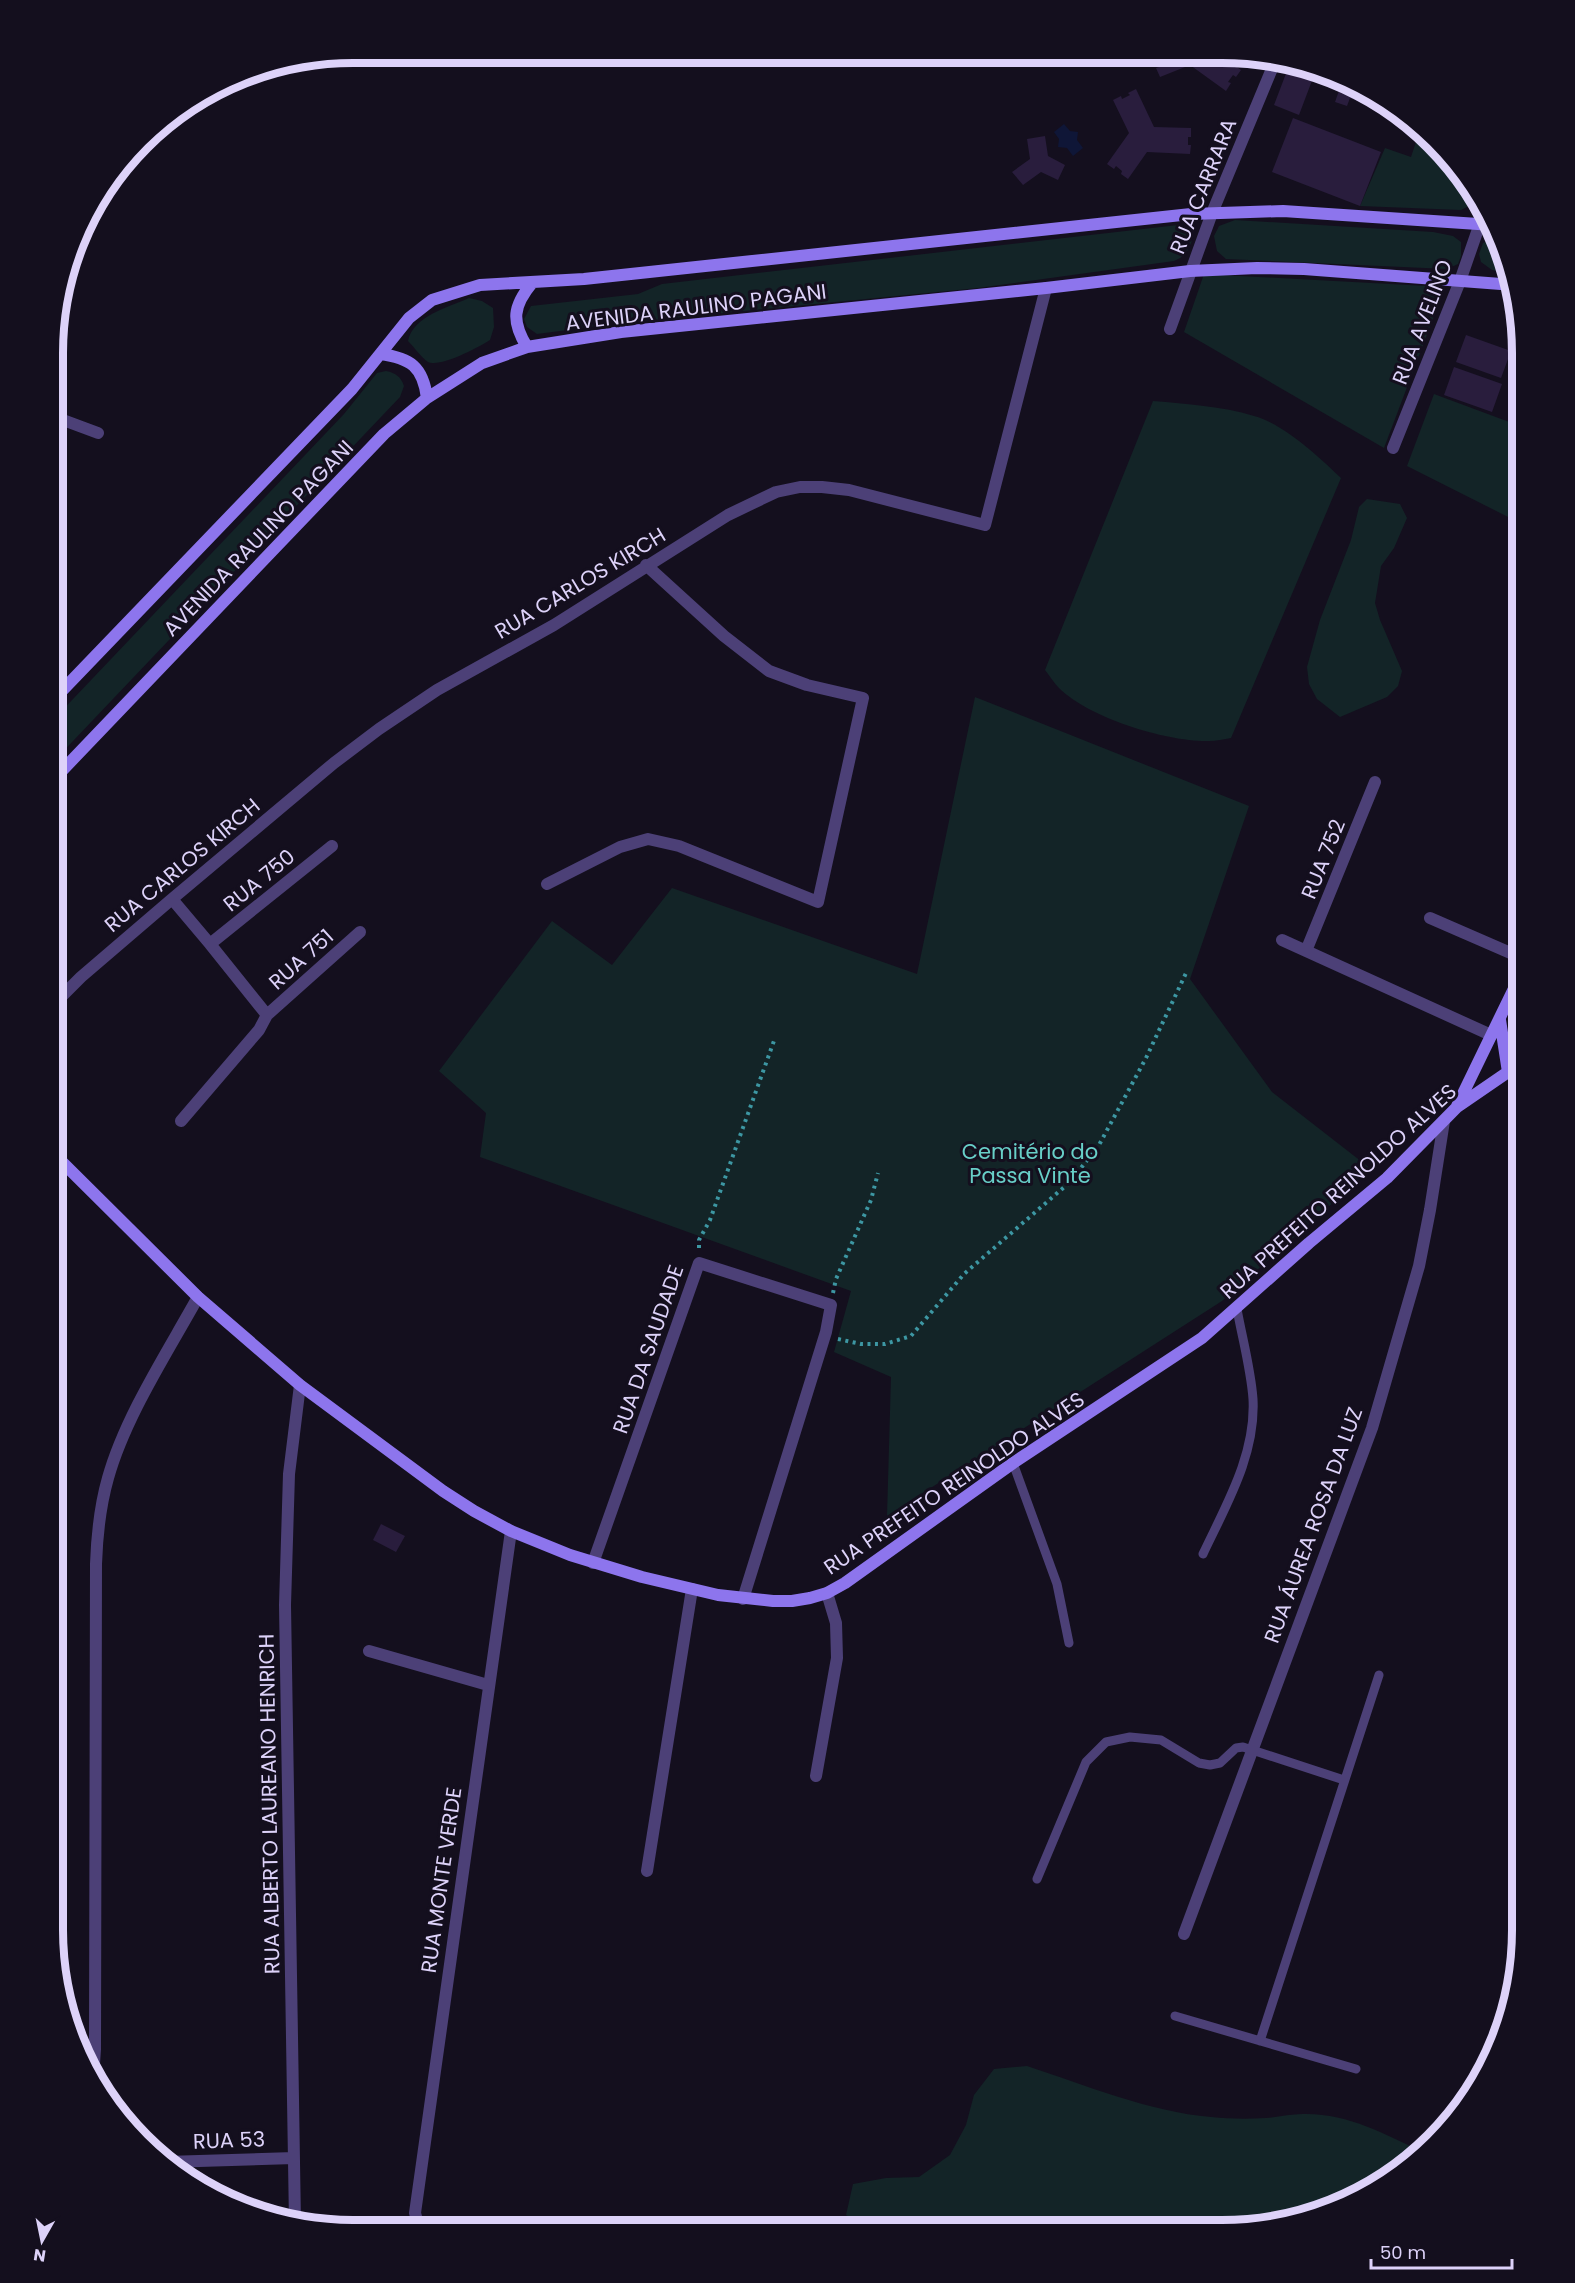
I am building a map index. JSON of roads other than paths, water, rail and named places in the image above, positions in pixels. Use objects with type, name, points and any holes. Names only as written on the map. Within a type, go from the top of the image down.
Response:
[{"type":"main road","name":"AVENIDA RAULINO PAGANI","points":[[63,690],[352,389],[408,318],[432,300],[480,285],[584,279],[1212,213],[1283,212],[1482,224]]},
{"type":"main road","name":"AVENIDA RAULINO PAGANI","points":[[63,770],[384,434],[427,398],[482,363],[527,347],[621,332],[1190,271],[1257,268],[1304,269],[1503,284]]},
{"type":"main road","points":[[527,347],[518,332],[516,314],[520,297],[532,282]]},
{"type":"main road","points":[[380,354],[399,357],[415,366],[425,380],[427,398]]},
{"type":"main road","points":[[1457,1107],[1512,993]]},
{"type":"main road","points":[[1500,1019],[1508,1072]]},
{"type":"main road","points":[[1508,1072],[1512,1064]]},
{"type":"main road","points":[[1508,1072],[1512,1071]]},
{"type":"main road","name":"RUA PREFEITO REINOLDO ALVES","points":[[63,1163],[198,1297],[300,1384],[443,1491],[474,1511],[511,1531],[593,1563],[692,1589],[743,1599],[792,1601],[810,1599],[827,1593],[871,1566],[1013,1463],[1202,1338],[1309,1243],[1387,1178],[1457,1107],[1508,1072]]},
{"type":"street","name":"RUA CARRARA","points":[[1170,330],[1212,213],[1272,68]]},
{"type":"street","name":"RUA AVELINO","points":[[1393,448],[1460,281],[1480,221]]},
{"type":"street","name":"RUA CARLOS KIRCH","points":[[63,995],[172,899],[334,763],[379,729],[437,690],[554,625],[646,565],[738,510],[776,492],[800,487],[822,487],[849,490],[985,525],[1046,288]]},
{"type":"street","points":[[63,420],[98,433]]},
{"type":"street","points":[[547,884],[620,847],[648,839],[679,846],[818,902],[863,698],[807,685],[769,671],[724,636],[646,565]]},
{"type":"street","name":"RUA 752","points":[[1306,951],[1375,782]]},
{"type":"street","name":"RUA 750","points":[[210,944],[332,846]]},
{"type":"street","points":[[172,899],[267,1015]]},
{"type":"street","points":[[1430,918],[1512,954]]},
{"type":"street","name":"RUA 751","points":[[181,1121],[259,1030],[267,1015],[360,932]]},
{"type":"street","points":[[1282,940],[1491,1035]]},
{"type":"street","name":"RUA ÁUREA ROSA DA LUZ","points":[[1184,1934],[1251,1748],[1372,1428],[1419,1266],[1444,1121]]},
{"type":"street","name":"RUA DA SAUDADE","points":[[593,1563],[699,1263],[831,1305],[826,1332],[743,1599]]},
{"type":"street","points":[[94,2060],[96,1564],[100,1517],[108,1477],[120,1445],[136,1410],[198,1297]]},
{"type":"street","name":"RUA ALBERTO LAUREANO HENRICH","points":[[295,2214],[285,1605],[289,1474],[300,1384]]},
{"type":"street","name":"RUA MONTE VERDE","points":[[417,2220],[415,2212],[511,1531]]},
{"type":"street","points":[[646,1871],[692,1589]]},
{"type":"street","points":[[816,1776],[837,1658],[836,1623],[827,1593]]},
{"type":"street","points":[[369,1651],[488,1685]]},
{"type":"street","name":"RUA 53","points":[[178,2162],[294,2158]]},
{"type":"lane","points":[[1203,1554],[1240,1473],[1251,1439],[1253,1399],[1237,1309]]},
{"type":"lane","points":[[1013,1463],[1057,1584],[1070,1643]]},
{"type":"lane","points":[[1260,2041],[1379,1675]]},
{"type":"lane","points":[[1037,1879],[1086,1762],[1106,1742],[1130,1737],[1161,1740],[1199,1763],[1210,1765],[1220,1763],[1236,1748],[1251,1748],[1344,1780]]},
{"type":"lane","points":[[1175,2016],[1356,2069]]},
{"type":"water","points":[[1064,124],[1070,131],[1078,132],[1077,140],[1083,148],[1073,156],[1067,148],[1058,147],[1059,139],[1054,132]]},
{"type":"park label","name":"Cemitério do Passa Vinte","points":[[1030,1163]]}]
